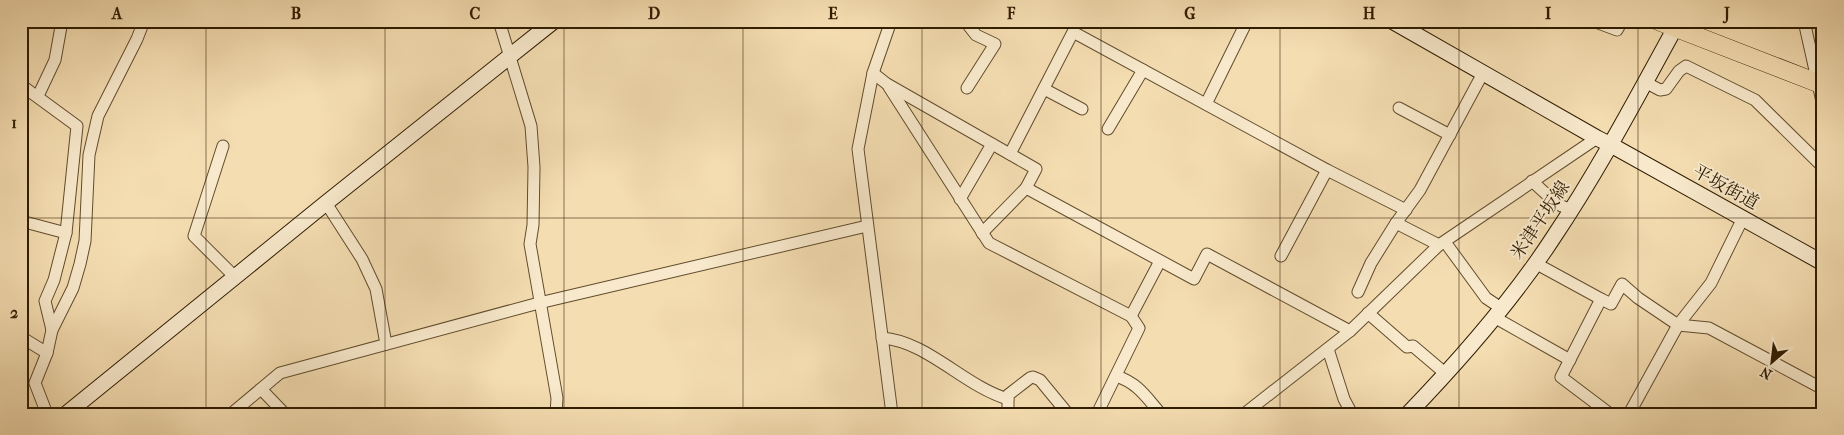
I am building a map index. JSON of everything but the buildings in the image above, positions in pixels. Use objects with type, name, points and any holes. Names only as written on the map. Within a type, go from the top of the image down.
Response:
[{"type":"main road","points":[[1658,21],[1821,83]]},
{"type":"street","points":[[38,96],[55,60],[62,21]]},
{"type":"street","points":[[47,414],[35,383],[47,353],[52,330],[73,288],[80,264],[85,241],[89,156],[98,116],[137,39],[144,21]]},
{"type":"street","points":[[499,21],[531,126],[534,167],[533,225],[530,244],[557,398],[556,414]]},
{"type":"street","points":[[66,414],[554,21]]},
{"type":"street","points":[[891,21],[873,73],[858,149],[892,414]]},
{"type":"street","points":[[965,21],[976,35],[995,44],[967,88]]},
{"type":"street","points":[[1206,104],[1247,21]]},
{"type":"street","points":[[1358,292],[1371,263],[1396,223],[1420,190],[1484,73],[1392,21]]},
{"type":"street","points":[[1593,21],[1617,30],[1622,21]]},
{"type":"street","points":[[1804,21],[1821,83],[1823,106]]},
{"type":"street","name":"米津平坂線","points":[[1408,414],[1446,374],[1498,313],[1536,263],[1611,145],[1675,28]]},
{"type":"street","points":[[1010,154],[1073,32],[1327,170],[1406,210]]},
{"type":"street","points":[[1645,82],[1660,90],[1666,89],[1683,67],[1686,66],[1695,70],[1755,100],[1823,167]]},
{"type":"street","points":[[1108,129],[1143,70]]},
{"type":"street","points":[[873,73],[887,84],[1036,169],[1026,188],[982,233]]},
{"type":"street","name":"平坂街道","points":[[1484,73],[1823,263]]},
{"type":"street","points":[[887,84],[989,243],[1130,316],[1139,328],[1097,414]]},
{"type":"street","points":[[21,85],[77,126],[66,233],[54,280],[45,301],[52,330]]},
{"type":"street","points":[[1044,89],[1082,109]]},
{"type":"street","points":[[1399,108],[1450,135]]},
{"type":"street","points":[[1244,414],[1350,331],[1442,243],[1597,138]]},
{"type":"street","points":[[960,198],[992,144]]},
{"type":"street","points":[[223,146],[194,236],[235,277]]},
{"type":"street","points":[[1281,256],[1327,170]]},
{"type":"street","points":[[1532,181],[1557,204],[1571,210]]},
{"type":"street","points":[[1026,188],[1194,279],[1207,254],[1350,331]]},
{"type":"street","points":[[326,203],[362,259],[376,289],[386,344]]},
{"type":"street","points":[[1630,414],[1678,325],[1711,283],[1743,218]]},
{"type":"street","points":[[21,220],[66,233]]},
{"type":"street","points":[[1396,223],[1442,243],[1498,313],[1570,360]]},
{"type":"street","points":[[231,414],[280,373],[539,303],[867,226]]},
{"type":"street","points":[[1130,316],[1160,261]]},
{"type":"street","points":[[1536,263],[1611,304],[1622,284],[1638,298],[1678,325],[1709,328],[1823,389]]},
{"type":"street","points":[[1601,299],[1561,377],[1609,413]]},
{"type":"street","points":[[1368,313],[1406,347],[1412,346],[1446,374]]},
{"type":"street","points":[[21,337],[47,353]]},
{"type":"street","points":[[882,338],[920,348],[953,371],[993,394],[1008,399]]},
{"type":"street","points":[[1328,349],[1336,378],[1352,414]]},
{"type":"street","points":[[1116,376],[1136,385],[1161,414]]},
{"type":"street","points":[[1008,414],[1008,395],[1033,377],[1040,380],[1068,414]]},
{"type":"street","points":[[261,389],[285,414]]}]
